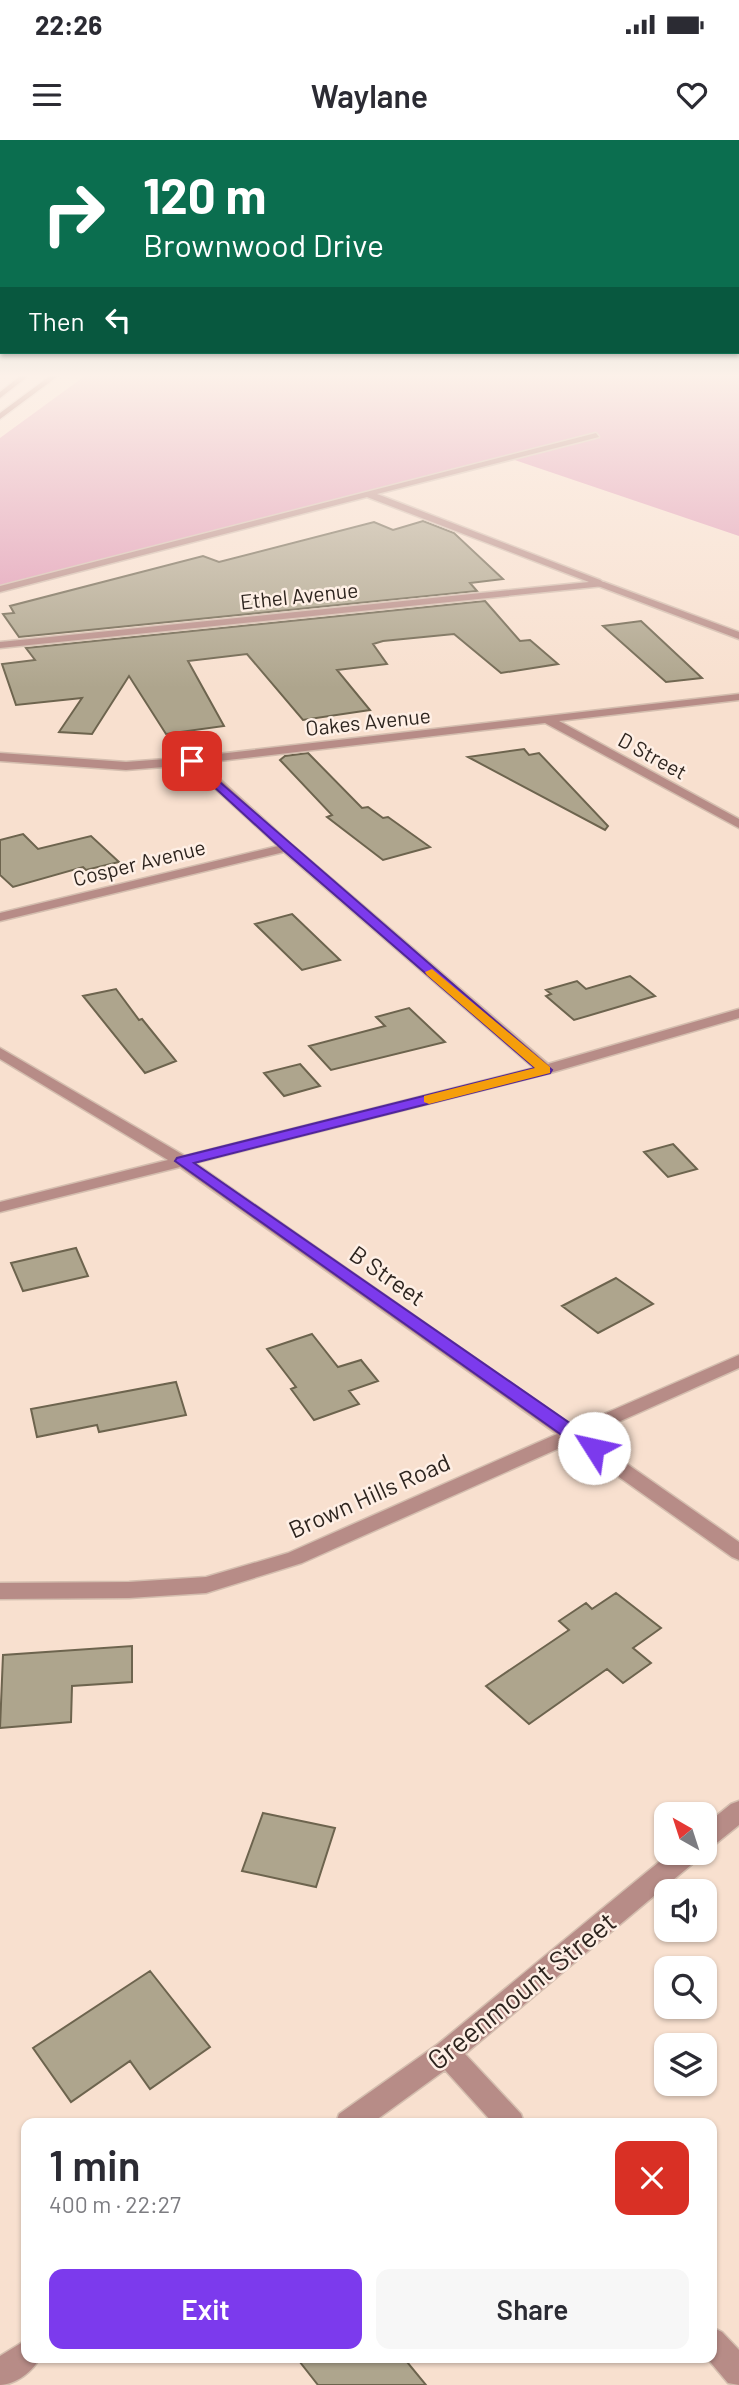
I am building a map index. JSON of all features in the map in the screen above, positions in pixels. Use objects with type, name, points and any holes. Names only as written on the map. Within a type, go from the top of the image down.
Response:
[{"type":"street","points":[[0,589],[423,478]]},
{"type":"street","points":[[365,492],[739,636]]},
{"type":"street","name":"Ethel Avenue","points":[[0,645],[601,583]]},
{"type":"street","name":"Oakes Avenue","points":[[0,757],[126,766],[192,761],[739,697]]},
{"type":"street","name":"D Street","points":[[548,720],[739,824]]},
{"type":"street","points":[[192,761],[287,848],[545,1070]]},
{"type":"street","name":"Cosper Avenue","points":[[0,917],[287,848]]},
{"type":"street","points":[[0,1207],[545,1070],[739,1013]]},
{"type":"street","name":"B Street","points":[[0,1053],[182,1161],[739,1552]]},
{"type":"street","name":"Brown Hills Road","points":[[0,1591],[129,1590],[206,1585],[295,1558],[739,1361]]},
{"type":"street","points":[[718,1828],[739,1811]]},
{"type":"street","name":"Greenmount Street","points":[[356,2118],[447,2053],[672,1866]]},
{"type":"street","points":[[447,2053],[506,2118]]},
{"type":"street","points":[[717,2348],[739,2372]]},
{"type":"street","points":[[0,2374],[21,2359]]},
{"type":"shaded area","points":[[0,478],[426,478],[0,589]]},
{"type":"shaded area","points":[[567,478],[739,478],[739,536]]},
{"type":"building","points":[[423,521],[454,533],[503,579],[470,583],[477,591],[19,637],[3,614],[14,613],[10,606],[203,556],[219,562],[374,522],[393,530]]},
{"type":"building","points":[[485,601],[520,641],[530,640],[558,664],[501,673],[454,634],[383,641],[373,644],[387,664],[337,670],[370,710],[303,720],[247,654],[188,661],[224,726],[166,734],[129,676],[92,734],[59,732],[82,698],[16,705],[2,664],[35,660],[26,648]]},
{"type":"building","points":[[641,621],[702,678],[666,682],[603,626]]},
{"type":"building","points":[[524,749],[529,755],[539,753],[608,826],[605,830],[468,757]]},
{"type":"building","points":[[308,753],[362,808],[368,807],[383,818],[388,817],[430,847],[383,860],[327,817],[332,815],[280,760],[285,756]]},
{"type":"building","points":[[23,834],[38,849],[91,836],[119,862],[86,870],[83,867],[13,887],[0,875],[0,840]]},
{"type":"building","points":[[292,914],[340,960],[302,970],[255,924]]},
{"type":"building","points":[[630,976],[655,996],[574,1020],[546,996],[551,994],[546,990],[577,981],[586,989]]},
{"type":"building","points":[[116,989],[139,1020],[142,1019],[176,1061],[145,1073],[83,996]]},
{"type":"building","points":[[409,1008],[445,1042],[331,1070],[309,1046],[385,1026],[376,1017]]},
{"type":"building","points":[[300,1064],[320,1086],[284,1096],[264,1073]]},
{"type":"building","points":[[673,1144],[697,1169],[668,1177],[644,1152]]},
{"type":"building","points":[[76,1248],[88,1276],[23,1291],[11,1263]]},
{"type":"building","points":[[616,1278],[653,1304],[598,1333],[562,1306]]},
{"type":"building","points":[[312,1334],[338,1367],[361,1360],[378,1381],[349,1391],[359,1404],[314,1420],[291,1389],[296,1387],[267,1349]]},
{"type":"building","points":[[176,1382],[186,1415],[99,1432],[97,1425],[37,1437],[31,1409]]},
{"type":"building","points":[[616,1593],[661,1628],[633,1648],[651,1663],[623,1683],[607,1669],[529,1724],[486,1686],[569,1630],[559,1621],[586,1603],[592,1609]]},
{"type":"building","points":[[132,1646],[132,1682],[72,1686],[71,1722],[0,1728],[3,1655]]},
{"type":"building","points":[[263,1813],[335,1828],[316,1887],[242,1871]]},
{"type":"building","points":[[150,1971],[210,2047],[150,2089],[130,2061],[71,2102],[33,2048]]},
{"type":"building","points":[[301,2363],[408,2363],[426,2385],[318,2385]]},
{"type":"slow traffic","points":[[429,1099],[545,1070],[432,972]]},
{"type":"route","points":[[192,761],[287,848],[545,1070],[182,1161],[594,1448]]}]
